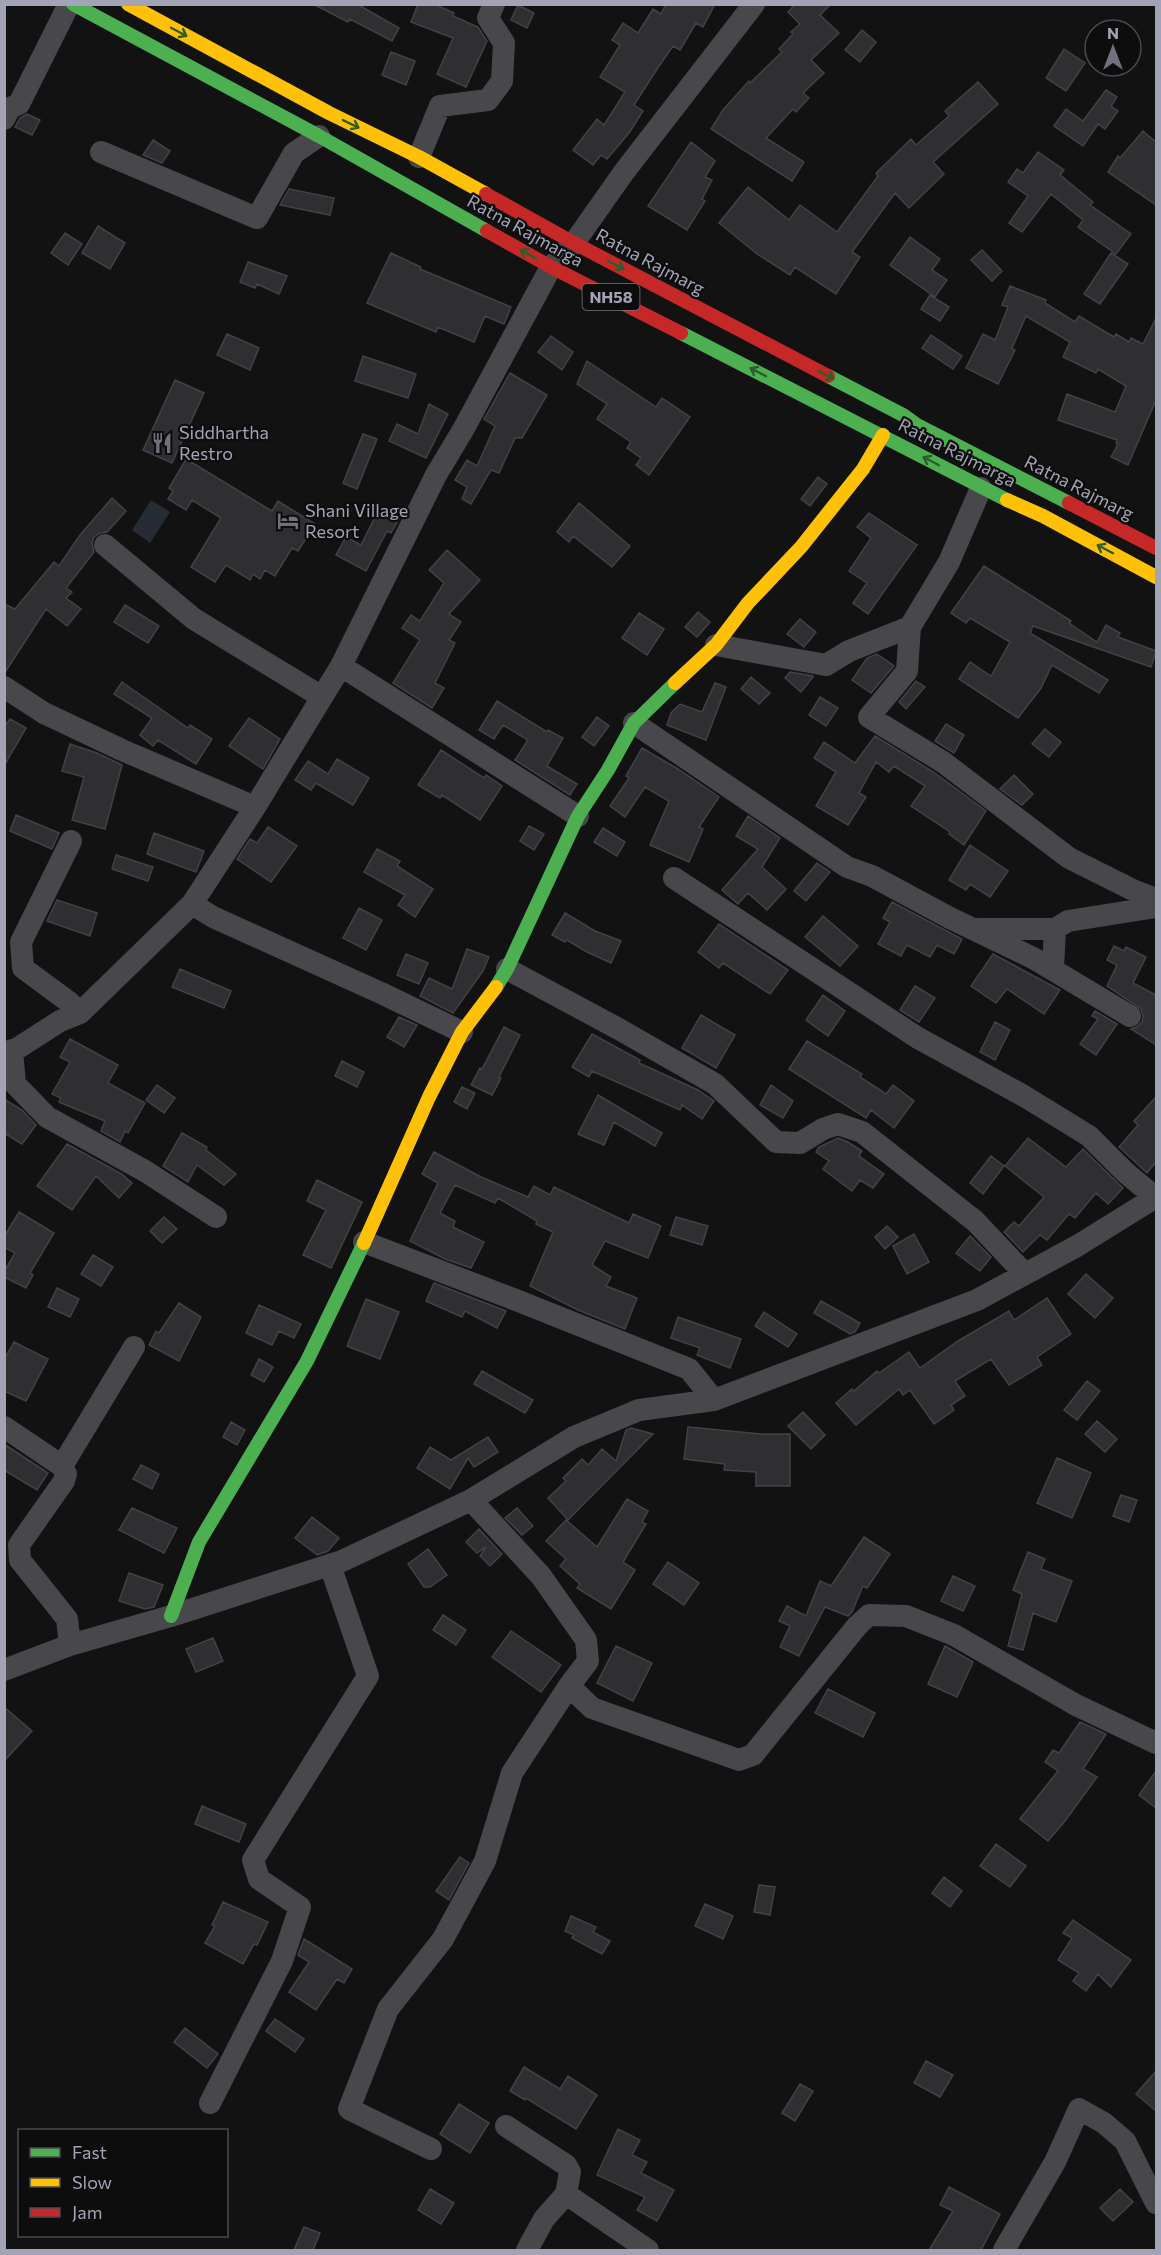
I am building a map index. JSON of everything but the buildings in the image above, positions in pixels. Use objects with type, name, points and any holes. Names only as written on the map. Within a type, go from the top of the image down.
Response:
[{"type":"main road","name":"Ratna Rajmarga","points":[[71,4],[319,136],[551,267],[883,435],[981,488],[1043,516],[1156,577]]},
{"type":"main road","name":"Ratna Rajmarg","points":[[128,4],[329,113],[419,157],[574,243],[903,415],[917,425],[1156,548]]},
{"type":"main road","points":[[171,1617],[199,1542],[246,1467],[307,1360],[364,1242],[429,1097],[462,1032],[488,999],[507,969],[578,816],[608,770],[634,723],[716,645],[748,603],[801,547],[863,469],[883,435]]},
{"type":"street","points":[[4,119],[10,108],[19,104],[71,4]]},
{"type":"street","points":[[419,157],[440,106],[488,100],[502,81],[504,43],[488,18],[494,4]]},
{"type":"street","points":[[216,1217],[145,1171],[47,1117],[15,1084],[8,1054],[60,1021],[80,1013],[192,904],[255,807],[341,666],[436,475],[463,430],[551,267],[574,243],[624,172],[754,4]]},
{"type":"street","points":[[101,152],[257,218],[294,153],[319,136]]},
{"type":"street","points":[[981,488],[949,562],[910,627],[907,670],[869,717],[943,762],[1070,858],[1135,891],[1156,899]]},
{"type":"street","points":[[105,545],[194,619],[322,697]]},
{"type":"street","points":[[716,645],[826,665],[849,651],[910,627]]},
{"type":"street","points":[[341,666],[578,816]]},
{"type":"street","points":[[4,687],[44,713],[122,750],[255,807]]},
{"type":"street","points":[[634,723],[847,867],[872,876],[1053,969],[1130,1016]]},
{"type":"street","points":[[71,841],[21,942],[23,968],[69,1002],[80,1013]]},
{"type":"street","points":[[4,1670],[70,1645],[171,1617],[330,1565],[471,1500],[574,1437],[639,1410],[714,1400],[977,1300],[1077,1246],[1156,1197],[1126,1173],[1089,1136],[1024,1096],[918,1038],[674,878]]},
{"type":"street","points":[[192,904],[213,917],[462,1032]]},
{"type":"street","points":[[973,929],[1055,929],[1068,921],[1156,907]]},
{"type":"street","points":[[1053,969],[1055,929]]},
{"type":"street","points":[[507,969],[715,1084],[776,1142],[800,1143],[823,1129],[838,1124],[862,1132],[975,1221],[1025,1274]]},
{"type":"street","points":[[364,1242],[689,1369],[714,1400]]},
{"type":"street","points":[[63,1466],[134,1347]]},
{"type":"street","points":[[4,1427],[63,1466],[66,1474],[64,1482],[19,1545],[20,1560],[67,1619],[70,1645]]},
{"type":"street","points":[[431,2149],[349,2109],[388,2009],[443,1940],[485,1861],[512,1773],[588,1661],[586,1640],[541,1576],[471,1500]]},
{"type":"street","points":[[210,2103],[282,1961],[300,1907],[259,1879],[254,1860],[368,1676],[330,1565]]},
{"type":"street","points":[[569,1686],[592,1708],[739,1760],[753,1755],[857,1626],[869,1615],[906,1616],[954,1635],[1076,1705],[1156,1743]]},
{"type":"street","points":[[1005,2250],[1055,2162],[1079,2109],[1104,2123],[1125,2141],[1156,2204]]},
{"type":"street","points":[[506,2126],[566,2165],[570,2172],[566,2194],[544,2219],[526,2250]]},
{"type":"street","points":[[566,2194],[648,2250]]},
{"type":"shaded area","points":[[151,500],[170,512],[150,543],[132,530]]},
{"type":"traffic: fast","points":[[73,4],[319,136],[487,231]]},
{"type":"traffic: fast","points":[[681,333],[1007,500]]},
{"type":"traffic: fast","points":[[828,376],[903,415],[917,425],[1069,503]]},
{"type":"traffic: fast","points":[[496,987],[507,969],[578,816],[608,770],[634,723],[675,683]]},
{"type":"traffic: fast","points":[[171,1616],[199,1542],[307,1361],[364,1243]]},
{"type":"traffic: slow","points":[[128,4],[329,113],[419,157],[486,194]]},
{"type":"traffic: slow","points":[[675,683],[716,645],[748,603],[801,547],[863,469],[883,435]]},
{"type":"traffic: slow","points":[[1007,500],[1043,516],[1156,577]]},
{"type":"traffic: slow","points":[[364,1243],[429,1097],[462,1032],[496,987]]},
{"type":"traffic: jam","points":[[486,194],[574,243],[828,376]]},
{"type":"traffic: jam","points":[[487,231],[551,267],[681,333]]},
{"type":"traffic: jam","points":[[1069,503],[1156,548]]},
{"type":"place","name":"Siddhartha Restro","points":[[162,443]]},
{"type":"place","name":"Shani Village Resort","points":[[288,521]]}]
